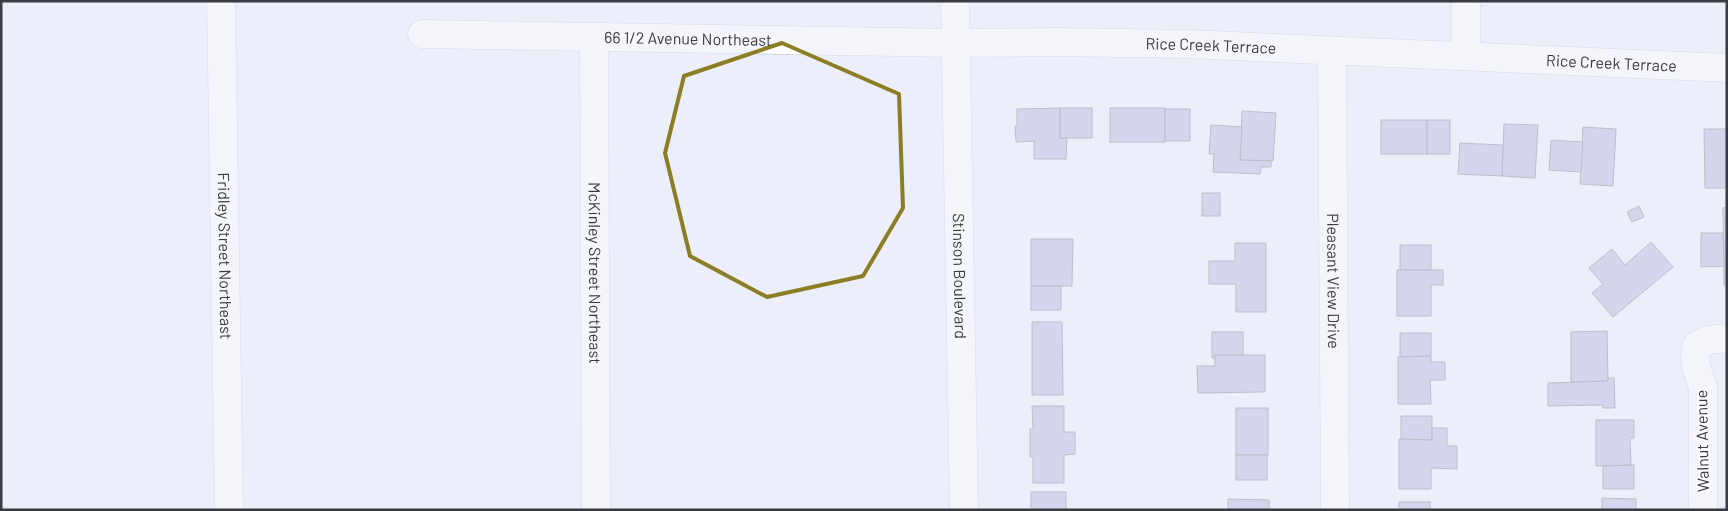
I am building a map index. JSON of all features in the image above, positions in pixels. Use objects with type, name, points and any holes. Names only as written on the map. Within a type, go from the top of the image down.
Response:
[{"type":"street","name":"Fridley Street Northeast","points":[[221,1],[229,510]]},
{"type":"street","name":"Stinson Boulevard","points":[[955,1],[964,510]]},
{"type":"street","points":[[1466,6],[1466,56]]},
{"type":"street","name":"66 1/2 Avenue Northeast","points":[[422,34],[956,43]]},
{"type":"street","name":"McKinley Street Northeast","points":[[594,37],[596,510]]},
{"type":"street","name":"Rice Creek Terrace","points":[[956,43],[1178,44],[1727,68]]},
{"type":"street","name":"Pleasant View Drive","points":[[1332,51],[1335,510]]},
{"type":"street","name":"Walnut Avenue","points":[[1703,510],[1703,388],[1695,355],[1697,345],[1709,340],[1727,338]]},
{"type":"highlighted area","points":[[782,43],[899,94],[903,208],[863,276],[767,297],[690,256],[665,153],[684,76]]},
{"type":"building","points":[[1060,108],[1060,138],[1067,138],[1066,159],[1034,159],[1034,141],[1016,142],[1017,109]]},
{"type":"building","points":[[1060,108],[1092,108],[1092,138],[1060,138]]},
{"type":"building","points":[[1110,108],[1165,108],[1165,142],[1110,142]]},
{"type":"building","points":[[1165,109],[1190,109],[1190,141],[1165,141]]},
{"type":"building","points":[[1242,111],[1276,113],[1273,161],[1240,160]]},
{"type":"building","points":[[1381,120],[1427,120],[1427,154],[1381,154]]},
{"type":"building","points":[[1427,120],[1450,120],[1450,154],[1427,154]]},
{"type":"building","points":[[1504,124],[1538,125],[1535,178],[1502,176]]},
{"type":"building","points":[[1211,125],[1242,127],[1240,160],[1271,161],[1271,167],[1261,167],[1260,174],[1213,172],[1214,154],[1209,154]]},
{"type":"building","points":[[1583,127],[1616,129],[1613,186],[1580,184]]},
{"type":"building","points":[[1704,129],[1727,129],[1727,188],[1705,188]]},
{"type":"building","points":[[1551,140],[1583,142],[1581,172],[1549,170]]},
{"type":"building","points":[[1460,143],[1503,145],[1502,176],[1458,174]]},
{"type":"building","points":[[1202,193],[1220,193],[1220,216],[1202,216]]},
{"type":"building","points":[[1639,206],[1644,217],[1632,222],[1627,212]]},
{"type":"building","points":[[1727,207],[1727,285],[1724,285],[1723,208]]},
{"type":"building","points":[[1701,233],[1723,233],[1724,266],[1701,267]]},
{"type":"building","points":[[1031,239],[1073,239],[1072,286],[1031,286]]},
{"type":"building","points":[[1651,242],[1673,267],[1613,317],[1592,293],[1603,284],[1589,268],[1612,249],[1625,265]]},
{"type":"building","points":[[1235,243],[1266,243],[1266,312],[1236,312],[1236,284],[1209,284],[1209,261],[1235,261]]},
{"type":"building","points":[[1400,245],[1431,245],[1431,270],[1400,270]]},
{"type":"building","points":[[1397,270],[1443,270],[1443,285],[1431,285],[1431,316],[1397,316]]},
{"type":"building","points":[[1031,286],[1061,286],[1061,310],[1031,310]]},
{"type":"building","points":[[1032,322],[1062,322],[1063,395],[1032,395]]},
{"type":"building","points":[[1607,331],[1608,381],[1571,382],[1571,332]]},
{"type":"building","points":[[1212,332],[1243,332],[1243,355],[1215,355],[1215,358],[1212,358]]},
{"type":"building","points":[[1400,333],[1431,333],[1431,356],[1400,357]]},
{"type":"building","points":[[1215,355],[1265,355],[1265,392],[1198,393],[1197,366],[1215,366]]},
{"type":"building","points":[[1431,356],[1431,362],[1445,362],[1445,380],[1430,380],[1431,404],[1398,404],[1398,357]]},
{"type":"building","points":[[1608,378],[1614,378],[1615,408],[1603,408],[1603,405],[1548,406],[1548,383],[1608,381]]},
{"type":"building","points":[[1032,406],[1064,406],[1064,432],[1075,432],[1075,454],[1064,455],[1064,483],[1033,483],[1033,457],[1030,457],[1030,429],[1033,429]]},
{"type":"building","points":[[1236,408],[1268,408],[1268,455],[1236,455]]},
{"type":"building","points":[[1401,416],[1432,416],[1432,440],[1401,439]]},
{"type":"building","points":[[1596,420],[1634,420],[1634,438],[1630,438],[1631,465],[1596,466]]},
{"type":"building","points":[[1432,428],[1447,428],[1447,446],[1457,446],[1457,469],[1431,468],[1431,489],[1399,489],[1399,439],[1432,440]]},
{"type":"building","points":[[1236,455],[1267,455],[1267,480],[1236,480]]},
{"type":"building","points":[[1634,465],[1634,489],[1603,489],[1603,466]]},
{"type":"building","points":[[1031,492],[1066,492],[1066,510],[1031,510]]},
{"type":"building","points":[[1602,498],[1636,499],[1636,510],[1602,510]]},
{"type":"building","points":[[1228,499],[1269,500],[1269,510],[1228,510]]},
{"type":"building","points":[[1399,502],[1430,502],[1430,510],[1399,510]]}]
